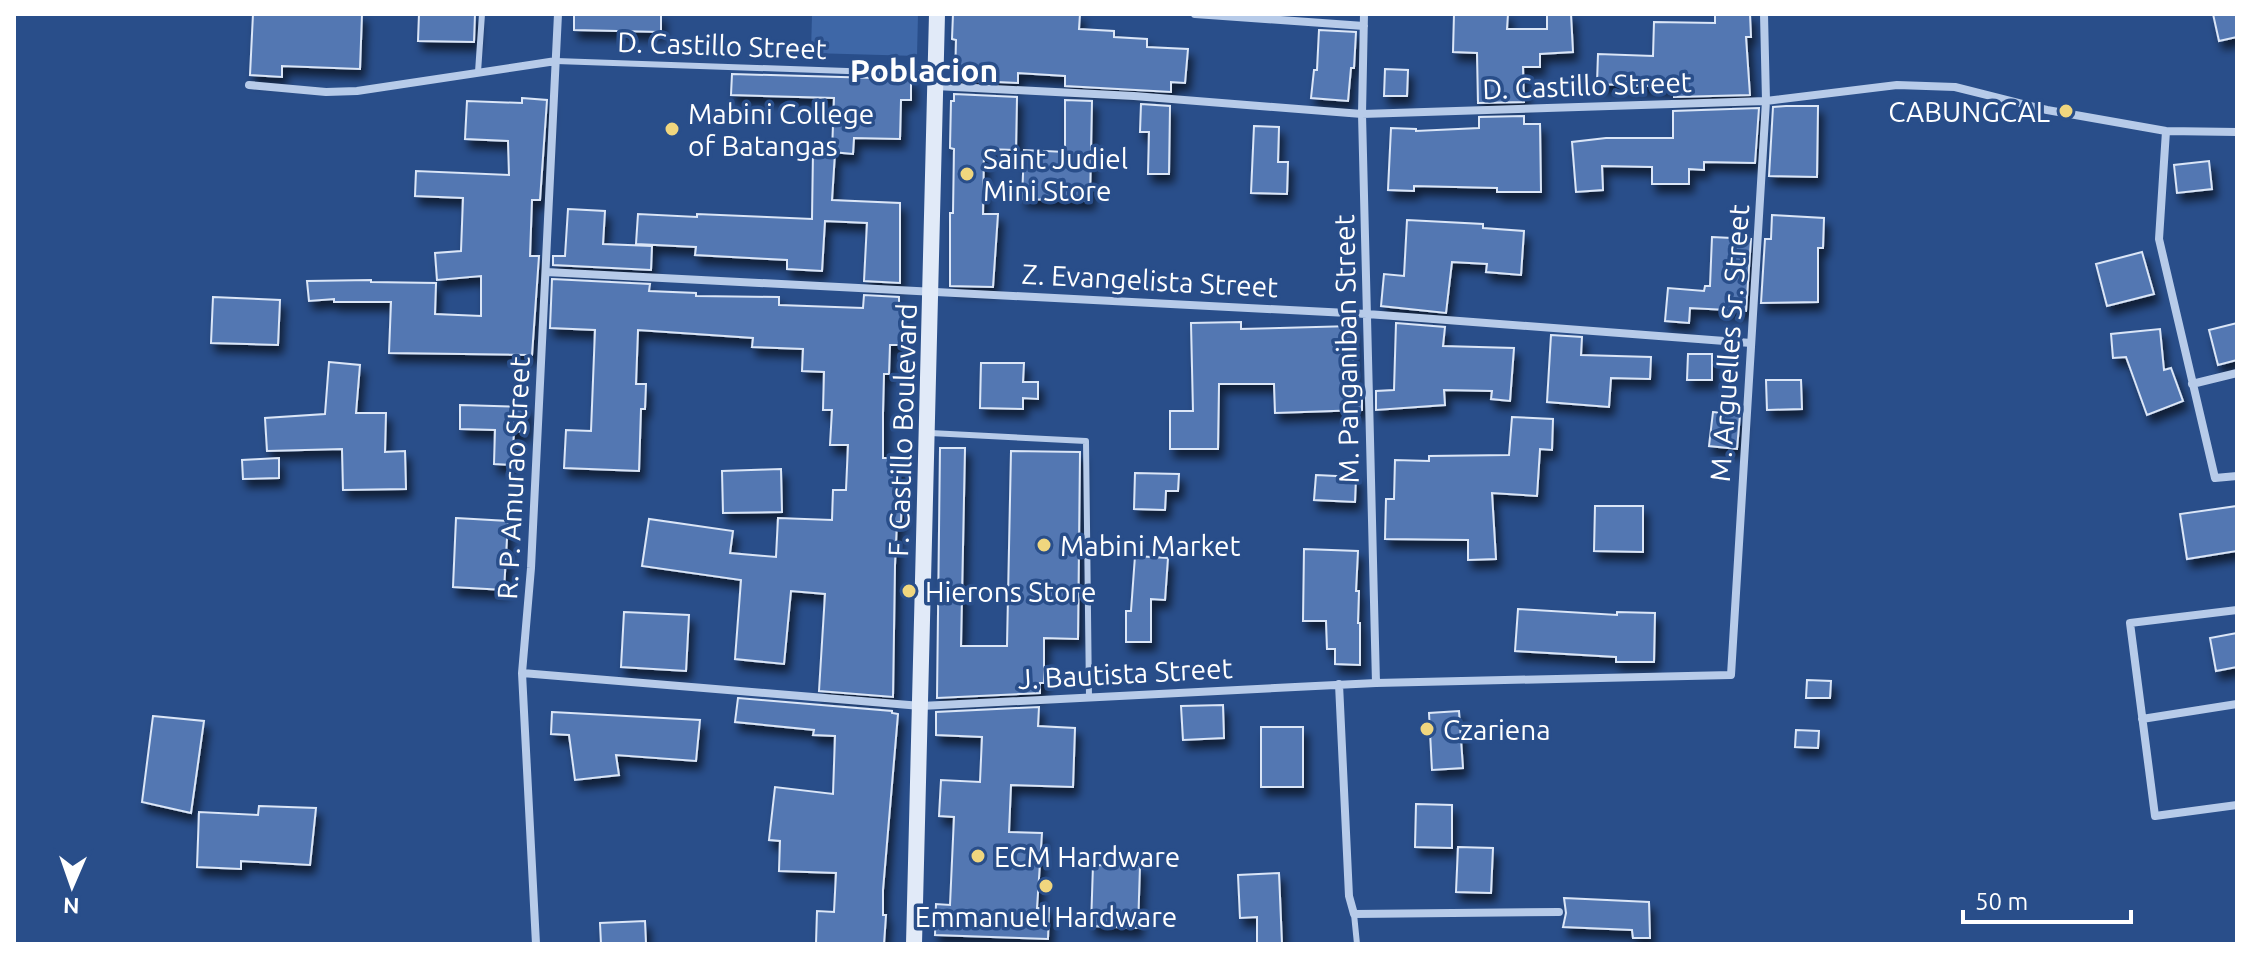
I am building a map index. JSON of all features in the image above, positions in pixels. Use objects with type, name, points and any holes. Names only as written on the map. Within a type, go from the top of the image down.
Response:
[{"type":"main road","name":"F. Castillo Boulevard","points":[[914,944],[937,14]]},
{"type":"street","name":"R. P. Amurao Street","points":[[536,944],[522,673],[531,568],[558,14]]},
{"type":"street","points":[[1195,14],[1364,26]]},
{"type":"street","name":"M. Panganiban Street","points":[[1364,14],[1362,114],[1376,683]]},
{"type":"street","name":"M. Arguelles Sr. Street","points":[[1731,675],[1766,101],[1764,14]]},
{"type":"street","points":[[249,85],[326,92],[357,91],[556,61]]},
{"type":"street","name":"D. Castillo Street","points":[[935,80],[1362,114],[1766,101],[1897,85],[1955,87],[2047,110],[2166,131],[2237,132]]},
{"type":"street","points":[[2166,131],[2159,239],[2215,478],[2237,476]]},
{"type":"street","name":"Z. Evangelista Street","points":[[546,272],[1367,314],[1751,343]]},
{"type":"street","points":[[2192,384],[2237,373]]},
{"type":"street","points":[[2237,610],[2130,623],[2155,816],[2237,805]]},
{"type":"street","name":"J. Bautista Street","points":[[522,673],[921,706],[1339,684],[1731,675]]},
{"type":"street","points":[[1339,684],[1349,896],[1354,914],[1559,912]]},
{"type":"street","points":[[2142,719],[2237,704]]},
{"type":"lane","points":[[478,72],[482,14]]},
{"type":"lane","name":"D. Castillo Street","points":[[556,61],[935,80]]},
{"type":"lane","points":[[928,433],[1086,441],[1089,697]]},
{"type":"lane","points":[[1354,914],[1357,944]]},
{"type":"shaded area","points":[[812,14],[918,14],[917,56],[811,53]]},
{"type":"building","points":[[253,14],[362,14],[360,69],[282,66],[282,77],[250,75]]},
{"type":"building","points":[[419,14],[475,14],[474,42],[418,41]]},
{"type":"building","points":[[574,14],[661,14],[661,32],[574,30]]},
{"type":"building","points":[[953,14],[1080,14],[1079,29],[1114,31],[1114,37],[1147,39],[1147,47],[1188,49],[1185,83],[1171,82],[1171,92],[1065,86],[1065,76],[1018,73],[1018,83],[955,80]]},
{"type":"building","points":[[1454,14],[1508,14],[1507,29],[1547,29],[1547,14],[1571,14],[1573,52],[1540,54],[1540,67],[1523,67],[1524,102],[1478,103],[1477,53],[1453,52]]},
{"type":"building","points":[[1715,14],[1750,14],[1751,37],[1746,37],[1750,95],[1674,97],[1674,87],[1597,84],[1598,54],[1653,56],[1654,22],[1715,23]]},
{"type":"building","points":[[2213,14],[2237,14],[2237,37],[2219,41]]},
{"type":"building","points":[[1319,30],[1356,32],[1348,101],[1311,98],[1314,70],[1317,70]]},
{"type":"building","points":[[1385,69],[1408,70],[1407,96],[1384,96]]},
{"type":"building","points":[[732,74],[911,79],[911,100],[901,100],[900,139],[854,138],[853,154],[832,152],[834,98],[731,95]]},
{"type":"building","points":[[954,94],[1017,97],[1016,150],[984,149],[983,214],[998,214],[993,287],[950,286],[954,149],[950,148],[951,101],[954,101]]},
{"type":"building","points":[[522,98],[547,100],[540,200],[532,200],[530,256],[539,256],[532,355],[389,353],[391,302],[309,301],[307,281],[436,283],[435,314],[481,316],[481,276],[437,280],[435,253],[461,251],[463,198],[415,196],[416,171],[509,175],[508,141],[465,139],[467,101],[522,103]]},
{"type":"building","points":[[1065,100],[1092,101],[1090,201],[1022,199],[1024,150],[1065,152]]},
{"type":"building","points":[[1141,104],[1170,106],[1169,174],[1148,174],[1149,132],[1140,132]]},
{"type":"building","points":[[1818,106],[1817,177],[1769,176],[1773,107]]},
{"type":"building","points":[[1759,108],[1755,163],[1704,162],[1704,170],[1689,169],[1689,184],[1652,184],[1652,167],[1602,166],[1603,190],[1576,192],[1572,142],[1606,138],[1673,138],[1673,111]]},
{"type":"building","points":[[1524,116],[1524,124],[1540,124],[1541,192],[1414,186],[1414,191],[1388,190],[1391,128],[1416,131],[1479,128],[1479,117]]},
{"type":"building","points":[[1254,126],[1279,127],[1278,162],[1288,162],[1287,194],[1251,193]]},
{"type":"building","points":[[813,152],[835,153],[832,200],[900,203],[900,283],[864,281],[867,223],[825,221],[822,271],[787,269],[787,260],[695,255],[696,247],[636,244],[638,214],[812,219]]},
{"type":"building","points":[[2209,161],[2212,189],[2177,193],[2174,165]]},
{"type":"building","points":[[568,209],[605,211],[603,244],[652,246],[651,270],[553,265],[553,256],[565,256]]},
{"type":"building","points":[[1772,215],[1824,218],[1823,248],[1818,248],[1818,302],[1761,303],[1765,239],[1771,239]]},
{"type":"building","points":[[1407,220],[1483,224],[1483,228],[1524,231],[1521,275],[1486,272],[1487,264],[1452,262],[1446,313],[1381,306],[1384,274],[1404,276]]},
{"type":"building","points":[[1712,237],[1751,239],[1746,311],[1690,308],[1689,323],[1665,321],[1668,288],[1704,291],[1705,286],[1710,286]]},
{"type":"building","points":[[2142,252],[2154,294],[2107,306],[2096,264]]},
{"type":"building","points":[[552,279],[650,284],[649,291],[696,293],[696,296],[779,297],[779,305],[863,308],[864,295],[899,297],[899,305],[903,305],[901,345],[890,345],[889,374],[884,374],[883,413],[883,458],[900,458],[899,492],[902,492],[895,565],[893,697],[819,691],[825,594],[791,591],[784,664],[735,659],[741,580],[642,566],[649,519],[733,531],[730,553],[776,557],[778,518],[832,520],[833,490],[846,490],[848,445],[830,445],[832,410],[823,410],[824,372],[802,371],[803,349],[752,347],[753,338],[638,330],[636,384],[646,384],[645,409],[641,409],[639,471],[564,468],[566,430],[591,431],[595,330],[550,328]]},
{"type":"building","points":[[213,297],[280,300],[278,345],[211,343]]},
{"type":"building","points":[[1241,322],[1241,329],[1352,326],[1354,392],[1362,392],[1362,410],[1275,413],[1274,384],[1219,384],[1218,449],[1170,449],[1170,411],[1193,411],[1191,323]]},
{"type":"building","points":[[1396,323],[1445,327],[1443,346],[1514,348],[1510,401],[1491,399],[1492,391],[1444,390],[1445,405],[1376,410],[1376,391],[1394,390]]},
{"type":"building","points":[[2237,323],[2237,360],[2218,365],[2209,330]]},
{"type":"building","points":[[2160,329],[2164,370],[2171,368],[2183,401],[2147,415],[2126,357],[2113,358],[2111,334]]},
{"type":"building","points":[[1551,335],[1582,337],[1581,355],[1651,357],[1650,379],[1611,378],[1609,407],[1547,402]]},
{"type":"building","points":[[1688,354],[1712,354],[1712,380],[1687,380]]},
{"type":"building","points":[[329,362],[360,365],[356,413],[386,413],[385,452],[405,451],[406,489],[343,490],[342,449],[267,451],[265,418],[325,414]]},
{"type":"building","points":[[981,363],[1024,363],[1023,382],[1038,382],[1038,399],[1023,398],[1023,409],[980,408]]},
{"type":"building","points":[[1766,380],[1801,380],[1802,409],[1767,410]]},
{"type":"building","points":[[460,405],[526,407],[525,432],[514,431],[512,465],[494,464],[495,430],[460,429]]},
{"type":"building","points":[[1713,412],[1740,415],[1737,449],[1709,446]]},
{"type":"building","points":[[1512,417],[1553,419],[1552,450],[1540,449],[1537,496],[1492,493],[1496,559],[1468,560],[1468,540],[1385,539],[1386,499],[1394,499],[1395,460],[1429,461],[1429,456],[1509,455]]},
{"type":"building","points":[[940,448],[965,448],[961,646],[1007,646],[1011,451],[1080,452],[1078,639],[1044,638],[1044,683],[1040,683],[1040,693],[937,698]]},
{"type":"building","points":[[279,458],[279,478],[243,479],[242,460]]},
{"type":"building","points":[[781,469],[782,512],[723,513],[722,471]]},
{"type":"building","points":[[1135,473],[1179,474],[1178,491],[1166,491],[1165,510],[1134,509]]},
{"type":"building","points":[[1316,475],[1356,477],[1355,502],[1314,500]]},
{"type":"building","points":[[1595,506],[1643,506],[1643,552],[1594,551]]},
{"type":"building","points":[[2237,506],[2237,551],[2187,559],[2180,514]]},
{"type":"building","points":[[456,518],[508,521],[504,590],[453,587]]},
{"type":"building","points":[[1304,549],[1358,551],[1356,591],[1359,591],[1360,665],[1335,664],[1335,649],[1327,649],[1326,621],[1303,621]]},
{"type":"building","points":[[1135,556],[1168,558],[1165,600],[1151,599],[1151,642],[1126,642],[1126,611],[1131,611]]},
{"type":"building","points":[[1518,609],[1617,615],[1617,612],[1655,613],[1654,662],[1616,662],[1616,657],[1515,651]]},
{"type":"building","points":[[624,612],[689,615],[686,671],[621,667]]},
{"type":"building","points":[[2237,633],[2237,667],[2216,671],[2210,638]]},
{"type":"building","points":[[1807,680],[1831,681],[1830,698],[1806,698]]},
{"type":"building","points":[[738,698],[898,714],[883,890],[883,915],[886,915],[884,944],[816,944],[817,911],[834,912],[836,873],[779,871],[780,841],[769,840],[775,787],[833,794],[835,736],[813,735],[814,730],[735,722]]},
{"type":"building","points":[[1223,705],[1224,738],[1183,740],[1181,706]]},
{"type":"building","points":[[1039,707],[1038,726],[1075,728],[1073,787],[1011,785],[1009,832],[1042,833],[1037,908],[1049,908],[1048,939],[935,935],[936,904],[950,905],[954,817],[939,816],[941,780],[980,782],[982,737],[936,735],[936,712]]},
{"type":"building","points":[[1459,711],[1463,768],[1432,770],[1429,713]]},
{"type":"building","points":[[552,712],[700,720],[696,761],[616,755],[619,775],[575,780],[569,735],[551,734]]},
{"type":"building","points":[[153,716],[204,721],[191,813],[142,802]]},
{"type":"building","points":[[1261,727],[1303,727],[1303,787],[1261,787]]},
{"type":"building","points":[[1796,730],[1819,731],[1818,748],[1795,747]]},
{"type":"building","points":[[1416,804],[1452,805],[1452,848],[1415,847]]},
{"type":"building","points":[[259,806],[316,808],[310,865],[241,861],[241,869],[197,867],[199,812],[258,815]]},
{"type":"building","points":[[1458,847],[1493,848],[1491,893],[1456,892]]},
{"type":"building","points":[[1093,865],[1140,866],[1138,928],[1091,926]]},
{"type":"building","points":[[1279,873],[1282,944],[1257,944],[1257,917],[1240,918],[1238,875]]},
{"type":"building","points":[[1564,898],[1649,902],[1650,938],[1633,938],[1632,930],[1563,927],[1566,913]]},
{"type":"building","points":[[645,921],[646,944],[601,944],[600,923]]},
{"type":"place","name":"CABUNGCAL","points":[[2066,111]]},
{"type":"place","name":"Mabini College of Batangas","points":[[672,129]]},
{"type":"place","name":"Saint Judiel Mini Store","points":[[967,174]]},
{"type":"place","name":"Mabini Market","points":[[1044,545]]},
{"type":"place","name":"Hierons Store","points":[[909,591]]},
{"type":"place","name":"Czariena","points":[[1427,729]]},
{"type":"place","name":"ECM Hardware","points":[[978,856]]},
{"type":"place","name":"Emmanuel Hardware","points":[[1046,886]]},
{"type":"district","name":"Poblacion","points":[[924,70]]}]
